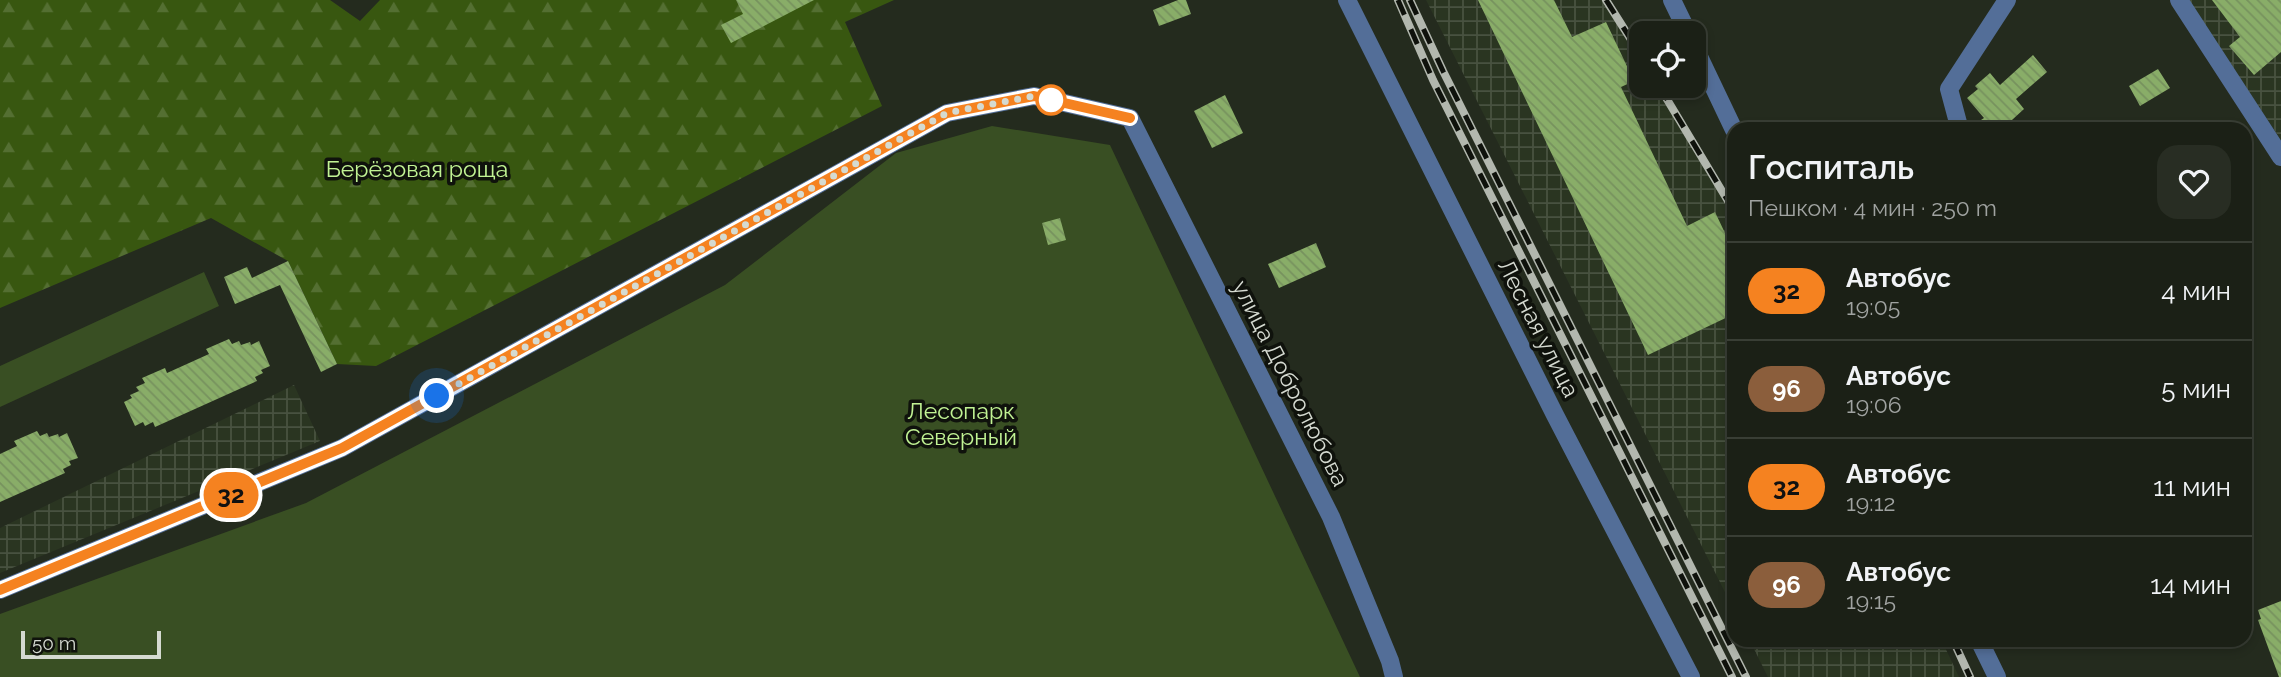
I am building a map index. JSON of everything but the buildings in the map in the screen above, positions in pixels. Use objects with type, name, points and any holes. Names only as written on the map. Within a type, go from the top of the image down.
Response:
[{"type":"street","name":"Лесная улица","points":[[1347,0],[1691,677]]},
{"type":"street","points":[[1672,0],[1682,21]]},
{"type":"street","points":[[1958,122],[1949,89],[2007,0]]},
{"type":"street","points":[[2179,0],[2281,157]]},
{"type":"street","points":[[1706,71],[1730,122]]},
{"type":"street","name":"улица Добролюбова","points":[[0,590],[342,448],[947,113],[1034,96],[1130,118],[1331,517],[1390,661],[1394,677]]},
{"type":"street","points":[[1982,647],[1997,677]]},
{"type":"shaded area","points":[[1426,0],[1603,0],[1629,42],[1629,98],[1663,98],[1727,203],[1727,596]]},
{"type":"shaded area","points":[[2188,0],[2281,0],[2281,140]]},
{"type":"shaded area","points":[[294,385],[320,441],[0,573],[0,528]]},
{"type":"shaded area","points":[[1753,647],[1945,647],[1959,677],[1768,677]]},
{"type":"green space","name":"Берёзовая роща","points":[[0,0],[330,0],[360,21],[380,0],[894,0],[845,22],[882,106],[376,366],[337,364],[288,261],[211,218],[0,308]]},
{"type":"green space","name":"Лесопарк Северный","points":[[992,126],[1110,145],[1360,677],[0,677],[0,614],[306,503],[725,285],[896,153]]},
{"type":"green space","points":[[204,272],[219,306],[0,407],[0,366]]},
{"type":"railway","points":[[1398,0],[1433,80],[1732,677]]},
{"type":"railway","points":[[1410,0],[1727,639]]},
{"type":"railway","points":[[1606,0],[1629,36]]},
{"type":"railway","points":[[1666,98],[1727,199]]},
{"type":"railway","points":[[1731,647],[1746,677]]},
{"type":"railway","points":[[1956,647],[1970,677]]},
{"type":"bus line","name":"32","points":[[0,590],[342,448],[947,113],[1034,96],[1130,118]]},
{"type":"route","points":[[437,396],[947,113],[1034,96],[1059,102],[1051,100]]}]
